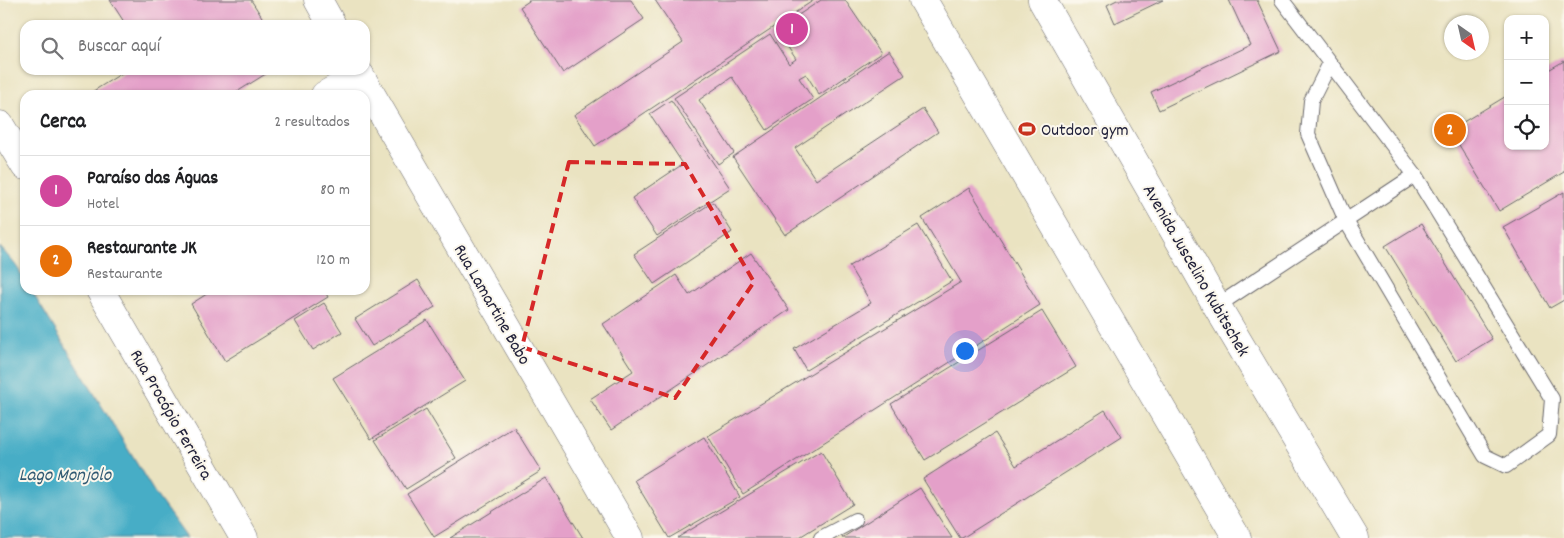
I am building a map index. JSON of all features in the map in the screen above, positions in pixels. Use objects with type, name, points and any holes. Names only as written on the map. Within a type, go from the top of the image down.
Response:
[{"type":"main road","points":[[318,0],[329,20]]},
{"type":"main road","points":[[923,0],[1237,538]]},
{"type":"main road","name":"Avenida Juscelino Kubitschek","points":[[1042,0],[1218,306],[1356,538]]},
{"type":"main road","points":[[332,90],[355,75]]},
{"type":"main road","name":"Rua Lamartine Babo","points":[[361,75],[369,90]]},
{"type":"main road","name":"Rua Lamartine Babo","points":[[370,91],[630,538]]},
{"type":"main road","points":[[0,126],[20,158]]},
{"type":"main road","name":"Rua Procópio Ferreira","points":[[103,295],[244,538]]},
{"type":"lane","points":[[1282,0],[1330,63],[1415,176],[1552,398],[1549,435],[1506,466],[1484,456],[1346,221],[1308,134],[1311,101],[1330,63]]},
{"type":"lane","points":[[1218,306],[1415,176]]},
{"type":"lane","points":[[821,538],[855,520]]},
{"type":"highlighted area","points":[[569,162],[685,164],[754,282],[675,398],[522,347]]},
{"type":"water","name":"Lago Monjolo","points":[[0,247],[20,272],[20,295],[34,295],[156,495],[187,538],[0,538]]},
{"type":"building","points":[[110,0],[251,0],[264,20],[123,20]]},
{"type":"building","points":[[528,0],[631,0],[644,19],[563,73],[520,7]]},
{"type":"building","points":[[655,0],[814,0],[595,146],[574,115],[683,42]]},
{"type":"building","points":[[821,0],[845,0],[881,53],[819,95],[806,74],[799,78],[813,99],[767,130],[732,77],[699,100],[734,153],[718,164],[674,98],[770,34],[789,64],[796,59],[776,30]]},
{"type":"building","points":[[1117,0],[1163,0],[1115,23],[1107,5]]},
{"type":"building","points":[[1229,0],[1257,0],[1281,51],[1159,110],[1151,92],[1250,45]]},
{"type":"building","points":[[889,51],[905,75],[795,148],[816,180],[923,109],[938,132],[785,235],[733,157]]},
{"type":"building","points":[[1564,61],[1564,172],[1499,211],[1450,130],[1504,97],[1504,150],[1549,150],[1549,70]]},
{"type":"building","points":[[119,75],[264,75],[240,90],[95,90]]},
{"type":"building","points":[[671,100],[730,188],[657,236],[632,198],[683,164],[650,114]]},
{"type":"building","points":[[969,188],[1040,305],[743,494],[708,436],[961,282],[922,218]]},
{"type":"building","points":[[1564,192],[1564,300],[1550,308],[1503,227]]},
{"type":"building","points":[[713,202],[732,232],[654,284],[634,254]]},
{"type":"building","points":[[1421,224],[1492,339],[1456,361],[1385,246]]},
{"type":"building","points":[[918,225],[952,281],[806,370],[794,349],[871,303],[849,266]]},
{"type":"building","points":[[751,253],[789,310],[611,430],[590,399],[633,371],[603,324],[676,275],[689,295]]},
{"type":"building","points":[[418,280],[435,307],[372,346],[355,319]]},
{"type":"building","points":[[205,295],[327,295],[328,297],[225,361],[191,304]]},
{"type":"building","points":[[324,303],[342,332],[313,350],[295,321]]},
{"type":"building","points":[[1042,311],[1076,367],[925,460],[891,404]]},
{"type":"building","points":[[427,320],[465,381],[371,439],[333,378]]},
{"type":"building","points":[[426,409],[456,458],[406,489],[375,440]]},
{"type":"building","points":[[1105,410],[1122,437],[962,538],[960,538],[923,479],[995,433],[1016,466]]},
{"type":"building","points":[[514,427],[541,471],[434,537],[407,494]]},
{"type":"building","points":[[704,437],[740,497],[669,538],[634,480]]},
{"type":"building","points":[[821,451],[853,504],[798,538],[677,538]]},
{"type":"building","points":[[546,478],[583,538],[450,538]]},
{"type":"building","points":[[920,488],[952,538],[842,538]]},
{"type":"place","name":"Paraíso das Águas","points":[[792,29]]},
{"type":"place","name":"Outdoor gym","points":[[1027,129]]},
{"type":"place","name":"Restaurante JK","points":[[1450,130]]}]
